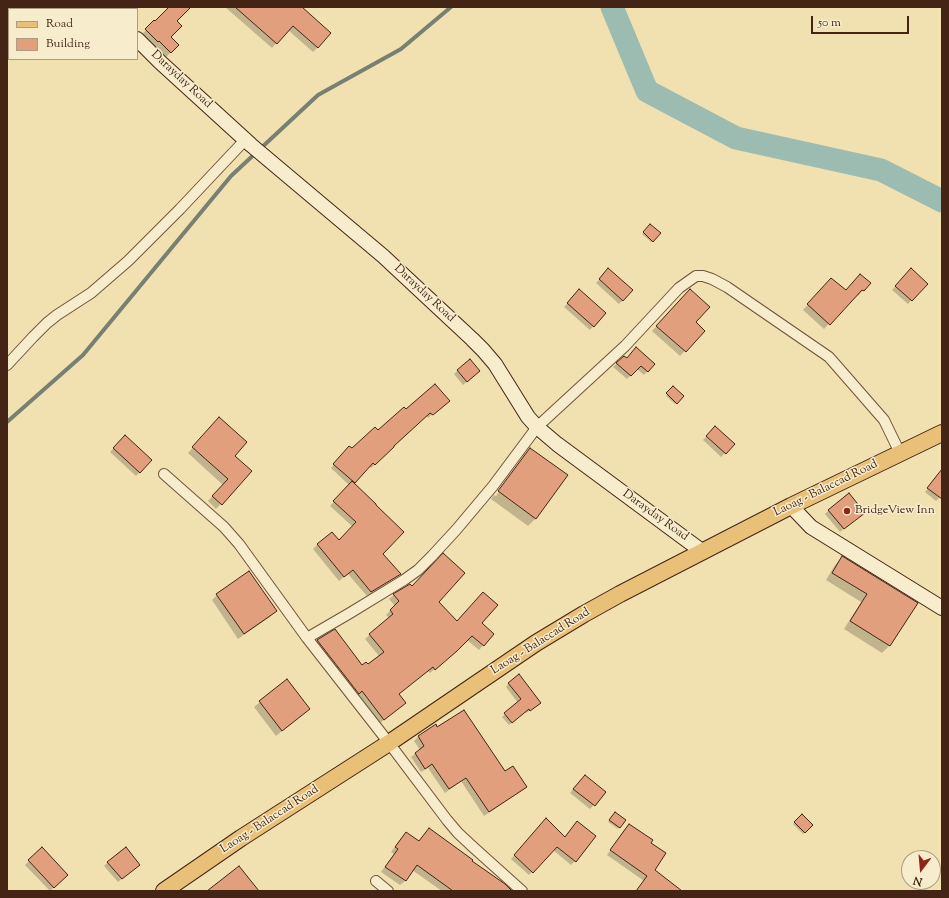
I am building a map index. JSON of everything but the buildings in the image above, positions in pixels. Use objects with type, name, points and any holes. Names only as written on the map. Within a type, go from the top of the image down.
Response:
[{"type":"main road","name":"Laoag - Balaccad Road","points":[[164,891],[241,838],[389,743],[536,643],[584,614],[791,506],[942,433]]},
{"type":"street","name":"Darayday Road","points":[[138,40],[160,62],[249,142],[383,256],[483,350],[495,364],[528,417],[537,427],[557,444],[703,552]]},
{"type":"street","points":[[7,365],[33,337],[57,315],[91,293],[128,261],[249,142]]},
{"type":"street","points":[[307,638],[370,601],[418,570],[488,492],[537,427],[625,346],[679,288],[696,276],[703,276],[712,279],[726,287],[829,357],[884,420],[900,453]]},
{"type":"street","points":[[164,474],[224,527],[239,544],[307,638],[447,820],[458,833],[522,891]]},
{"type":"street","points":[[791,506],[810,527],[942,608]]},
{"type":"street","points":[[376,880],[388,891]]},
{"type":"waterway","points":[[7,422],[83,355],[231,176],[318,95],[401,49],[451,7]]},
{"type":"waterway","points":[[612,7],[647,91],[736,138],[881,170],[942,201]]},
{"type":"place","name":"BridgeView Inn","points":[[847,511]]}]
